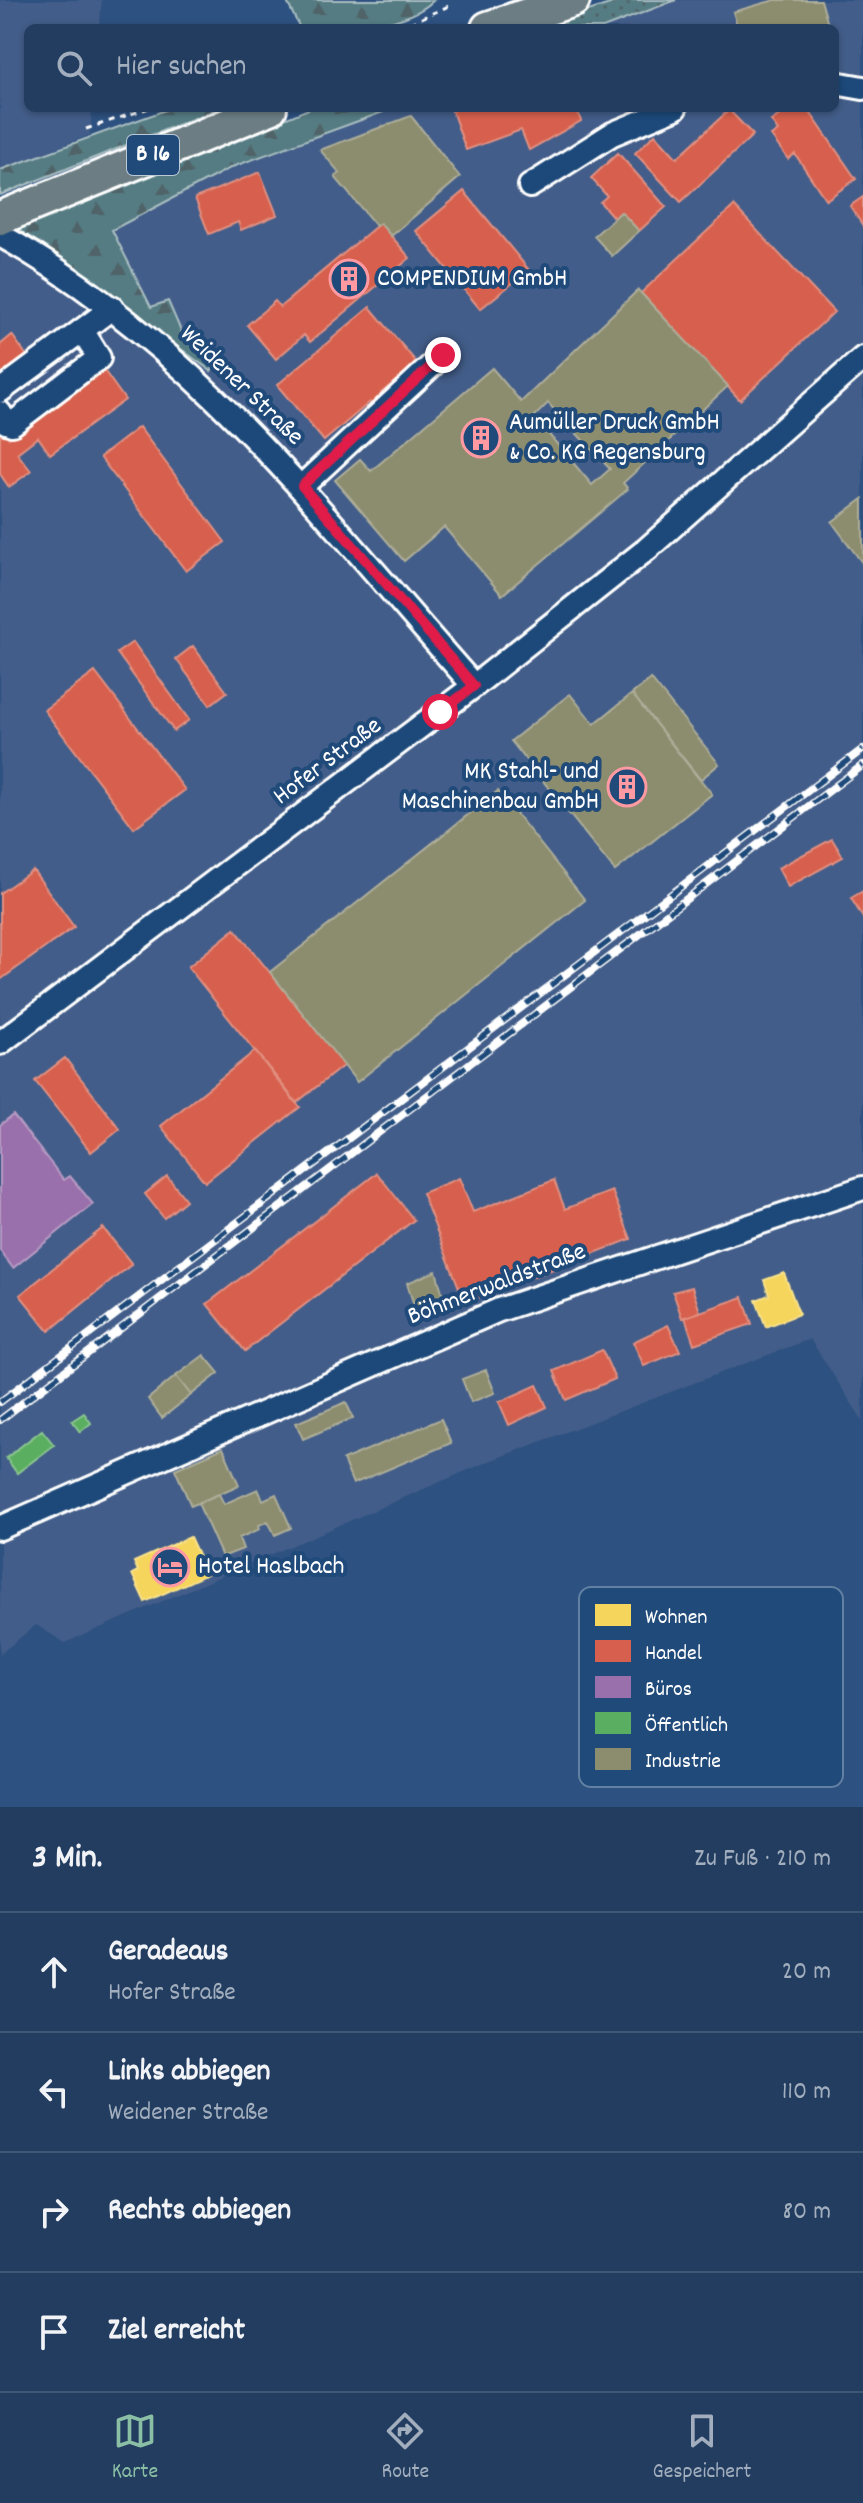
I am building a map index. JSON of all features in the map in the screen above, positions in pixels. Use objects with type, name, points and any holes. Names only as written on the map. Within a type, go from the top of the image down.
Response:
[{"type":"highway","points":[[500,24],[573,0]]},
{"type":"highway","name":"B 16","points":[[0,218],[260,112]]},
{"type":"street","points":[[839,84],[863,88]]},
{"type":"street","points":[[530,186],[612,134],[665,112]]},
{"type":"street","name":"Weidener Straße","points":[[0,235],[66,274],[112,308],[211,391],[302,486],[474,686]]},
{"type":"street","points":[[0,391],[112,308]]},
{"type":"street","points":[[0,413],[6,422],[12,424],[99,358],[82,330]]},
{"type":"street","points":[[302,486],[443,355]]},
{"type":"street","name":"Hofer Straße","points":[[0,1043],[474,686],[647,549],[863,358]]},
{"type":"street","name":"Böhmerwaldstraße","points":[[0,1528],[499,1310],[863,1188]]},
{"type":"path","points":[[408,24],[451,5]]},
{"type":"path","points":[[86,129],[137,112]]},
{"type":"shaded area","points":[[0,0],[102,0],[99,24],[24,24],[24,112],[92,112],[90,135],[0,170]]},
{"type":"shaded area","points":[[676,0],[863,0],[863,1421],[810,1339],[487,1462],[65,1643],[36,1625],[0,1654],[0,219],[211,371],[214,366],[184,338],[168,302],[152,308],[112,230],[232,167],[383,112],[839,112],[839,24],[613,24]]},
{"type":"green space","points":[[286,0],[434,0],[421,10],[389,22],[298,24]]},
{"type":"green space","points":[[622,0],[676,0],[613,24],[548,24]]},
{"type":"green space","points":[[160,112],[210,112],[0,195],[0,170]]},
{"type":"green space","points":[[301,112],[383,112],[232,167],[112,230],[151,307],[168,301],[184,338],[214,366],[211,371],[18,229]]},
{"type":"building: Wohnen","points":[[784,1273],[799,1314],[766,1327],[756,1300],[769,1295],[764,1280]]},
{"type":"building: Wohnen","name":"Hotel Haslbach","points":[[190,1537],[207,1574],[145,1602],[132,1574],[138,1571],[134,1562]]},
{"type":"building: Handel","points":[[452,112],[578,112],[581,121],[529,150],[521,130],[466,150]]},
{"type":"building: Handel","points":[[727,112],[731,112],[753,135],[681,202],[635,153],[655,134],[677,158]]},
{"type":"building: Handel","points":[[784,112],[810,112],[856,179],[826,200],[795,154],[788,159],[771,136],[778,131],[771,121]]},
{"type":"building: Handel","points":[[618,153],[666,207],[639,231],[621,212],[614,218],[600,202],[607,196],[591,178]]},
{"type":"building: Handel","points":[[260,172],[277,215],[241,230],[238,222],[209,234],[195,198]]},
{"type":"building: Handel","points":[[464,191],[529,270],[480,309],[416,231]]},
{"type":"building: Handel","points":[[863,197],[863,226],[850,206]]},
{"type":"building: Handel","points":[[734,206],[834,312],[740,400],[641,293]]},
{"type":"building: Handel","name":"COMPENDIUM GmbH","points":[[380,223],[410,258],[310,342],[304,335],[276,359],[247,325],[275,301],[280,307]]},
{"type":"building: Handel","points":[[370,307],[417,363],[381,393],[388,402],[378,410],[370,402],[324,441],[277,385]]},
{"type":"building: Handel","points":[[12,335],[27,356],[0,376],[0,345]]},
{"type":"building: Handel","points":[[103,369],[125,400],[50,454],[38,437],[17,453],[31,471],[9,487],[0,474],[0,426],[9,438]]},
{"type":"building: Handel","points":[[139,427],[225,542],[186,571],[100,457]]},
{"type":"building: Handel","points":[[133,642],[189,720],[174,731],[117,653]]},
{"type":"building: Handel","points":[[193,646],[227,692],[210,705],[176,659]]},
{"type":"building: Handel","points":[[95,672],[185,790],[134,828],[44,710]]},
{"type":"building: Handel","points":[[832,839],[843,857],[788,887],[778,868]]},
{"type":"building: Handel","points":[[33,870],[74,927],[0,980],[0,893]]},
{"type":"building: Handel","points":[[863,891],[863,918],[851,898]]},
{"type":"building: Handel","points":[[235,929],[344,1065],[296,1103],[188,967]]},
{"type":"building: Handel","points":[[255,1051],[300,1107],[205,1182],[161,1126]]},
{"type":"building: Handel","points":[[65,1058],[120,1129],[91,1152],[35,1081]]},
{"type":"building: Handel","points":[[377,1173],[414,1220],[245,1351],[207,1304]]},
{"type":"building: Handel","points":[[167,1176],[186,1200],[164,1218],[145,1194]]},
{"type":"building: Handel","points":[[459,1178],[473,1212],[554,1180],[565,1209],[612,1191],[631,1239],[465,1303],[422,1193]]},
{"type":"building: Handel","points":[[103,1228],[132,1264],[49,1331],[20,1295]]},
{"type":"building: Handel","points":[[692,1287],[700,1312],[682,1318],[673,1292]]},
{"type":"building: Handel","points":[[743,1297],[752,1324],[694,1344],[685,1317]]},
{"type":"building: Handel","points":[[668,1325],[680,1351],[644,1366],[633,1342]]},
{"type":"building: Handel","points":[[602,1350],[615,1379],[566,1400],[554,1371]]},
{"type":"building: Handel","points":[[537,1385],[547,1407],[509,1425],[499,1402]]},
{"type":"building: Büros","points":[[13,1115],[64,1180],[70,1176],[93,1204],[13,1268],[0,1251],[0,1125]]},
{"type":"building: Öffentlich","points":[[84,1413],[91,1423],[80,1432],[72,1421]]},
{"type":"building: Öffentlich","points":[[42,1430],[54,1445],[17,1473],[6,1458]]},
{"type":"building: Industrie","points":[[775,0],[821,0],[828,24],[737,24],[733,12]]},
{"type":"building: Industrie","points":[[411,116],[460,177],[391,236],[380,223],[376,226],[335,177],[340,173],[320,150]]},
{"type":"building: Industrie","points":[[621,212],[639,231],[612,256],[594,236]]},
{"type":"building: Industrie","name":"Aumüller Druck GmbH & Co. KG Regensburg","points":[[638,290],[728,386],[623,483],[628,489],[502,595],[444,527],[404,561],[335,480],[360,459],[371,471],[492,368],[521,402]],"holes":[[[548,403],[610,469],[592,485],[534,417]]]},
{"type":"building: Industrie","points":[[863,499],[863,564],[832,522]]},
{"type":"building: Industrie","points":[[651,679],[719,764],[700,780],[632,694]]},
{"type":"building: Industrie","name":"MK Stahl- und Maschinenbau GmbH","points":[[570,694],[594,724],[632,694],[712,794],[615,871],[511,741]]},
{"type":"building: Industrie","points":[[498,791],[585,900],[357,1082],[270,972]]},
{"type":"building: Industrie","points":[[436,1271],[443,1295],[436,1297],[438,1302],[415,1309],[407,1283]]},
{"type":"building: Industrie","points":[[204,1355],[219,1373],[191,1395],[176,1376]]},
{"type":"building: Industrie","points":[[486,1370],[495,1393],[471,1402],[462,1379]]},
{"type":"building: Industrie","points":[[176,1376],[191,1395],[162,1418],[148,1399]]},
{"type":"building: Industrie","points":[[346,1402],[353,1418],[303,1439],[296,1423]]},
{"type":"building: Industrie","points":[[441,1419],[451,1443],[353,1484],[343,1460]]},
{"type":"building: Industrie","points":[[223,1448],[239,1485],[191,1506],[175,1469]]},
{"type":"building: Industrie","points":[[258,1489],[263,1500],[276,1494],[291,1528],[275,1535],[268,1521],[259,1525],[260,1529],[239,1538],[243,1549],[222,1557],[198,1503],[219,1494],[224,1504]]},
{"type":"railway","points":[[0,1402],[863,749]]},
{"type":"railway","points":[[0,1420],[863,765]]},
{"type":"place","name":"COMPENDIUM GmbH","points":[[349,279]]},
{"type":"place","name":"Aumüller Druck GmbH & Co. KG Regensburg","points":[[481,438]]},
{"type":"place","name":"MK Stahl- und Maschinenbau GmbH","points":[[627,787]]},
{"type":"place","name":"Hotel Haslbach","points":[[170,1567]]},
{"type":"route","points":[[440,712],[474,686],[302,486],[443,355]]}]
